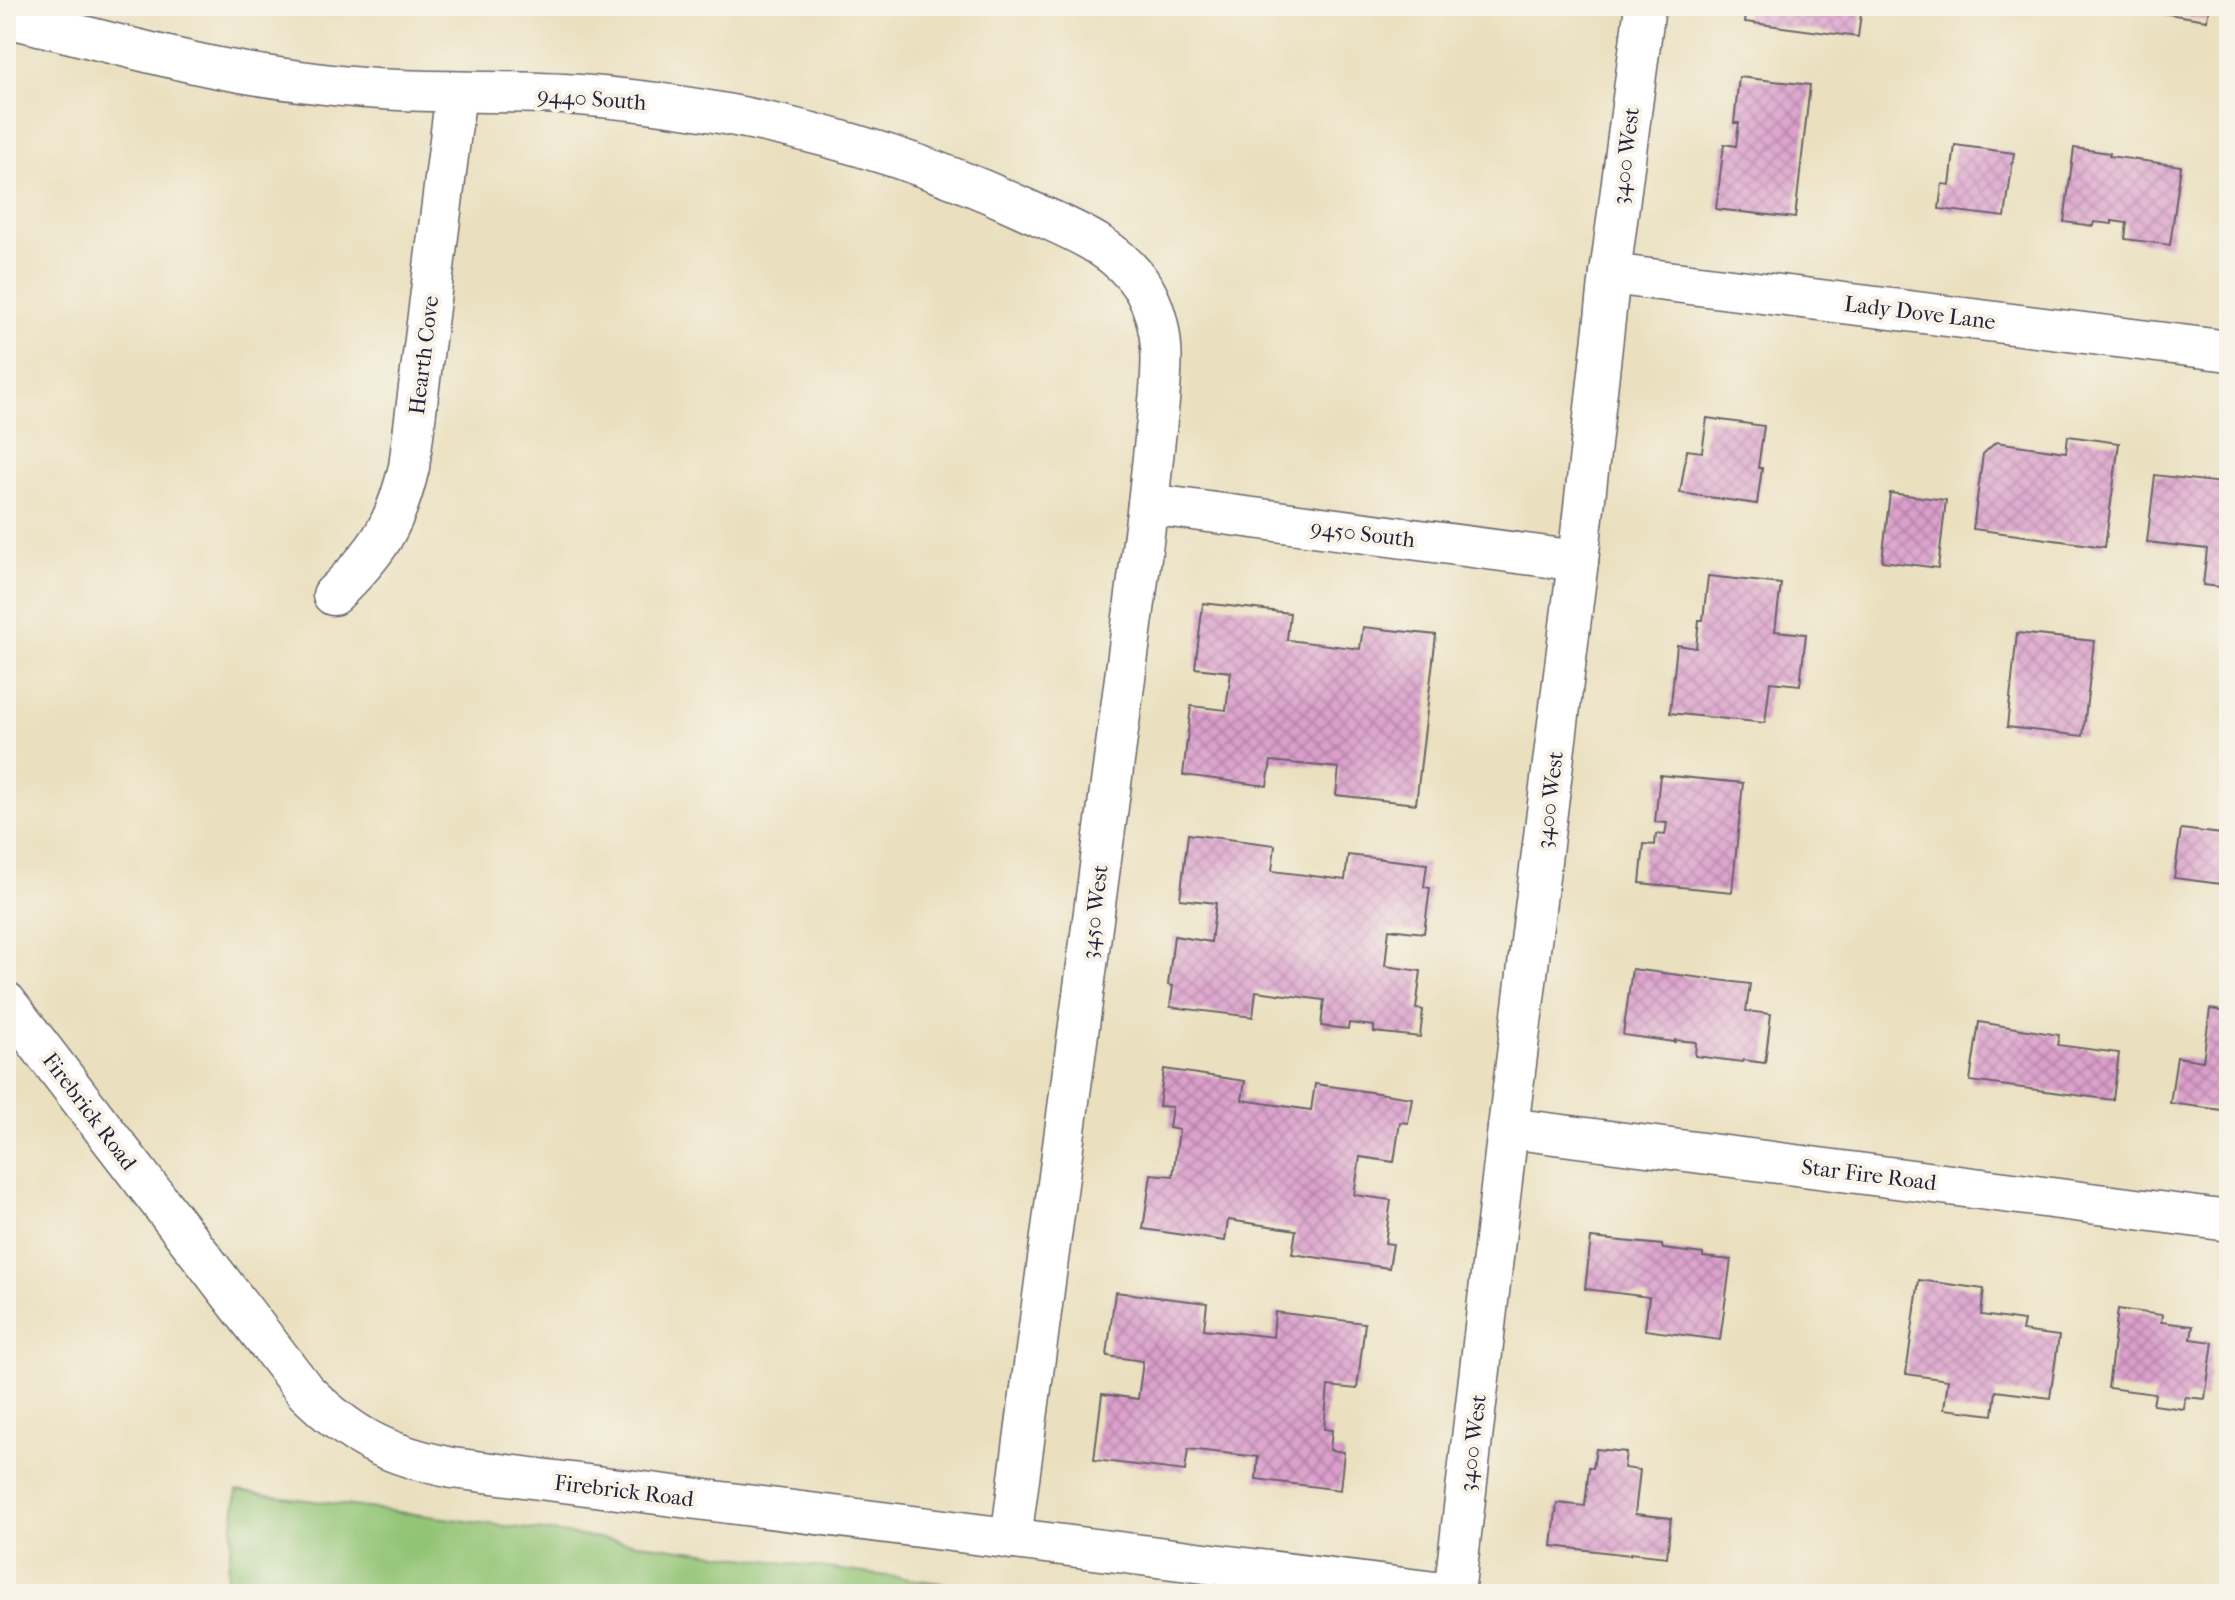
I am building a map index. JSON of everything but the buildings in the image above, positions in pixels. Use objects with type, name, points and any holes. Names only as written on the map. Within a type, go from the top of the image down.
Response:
[{"type":"street","name":"3400 West","points":[[1452,1594],[1610,274],[1645,6]]},
{"type":"street","name":"9440 South","points":[[6,17],[171,58],[261,75],[395,90],[576,95],[654,103],[796,129],[923,168],[1008,201],[1092,240],[1112,253],[1143,288]]},
{"type":"street","name":"Hearth Cove","points":[[333,595],[377,548],[390,528],[402,499],[409,467],[456,92]]},
{"type":"street","name":"Lady Dove Lane","points":[[1610,274],[2229,351]]},
{"type":"street","name":"3450 West","points":[[1011,1539],[1148,504],[1163,364],[1155,312],[1143,288]]},
{"type":"street","name":"9450 South","points":[[1148,504],[1578,561]]},
{"type":"street","name":"Firebrick Road","points":[[6,1002],[305,1391],[349,1431],[381,1448],[418,1461],[452,1468],[1452,1594]]},
{"type":"street","name":"Star Fire Road","points":[[1508,1128],[2229,1221]]},
{"type":"green space","points":[[237,1491],[1024,1594],[225,1594]]}]
